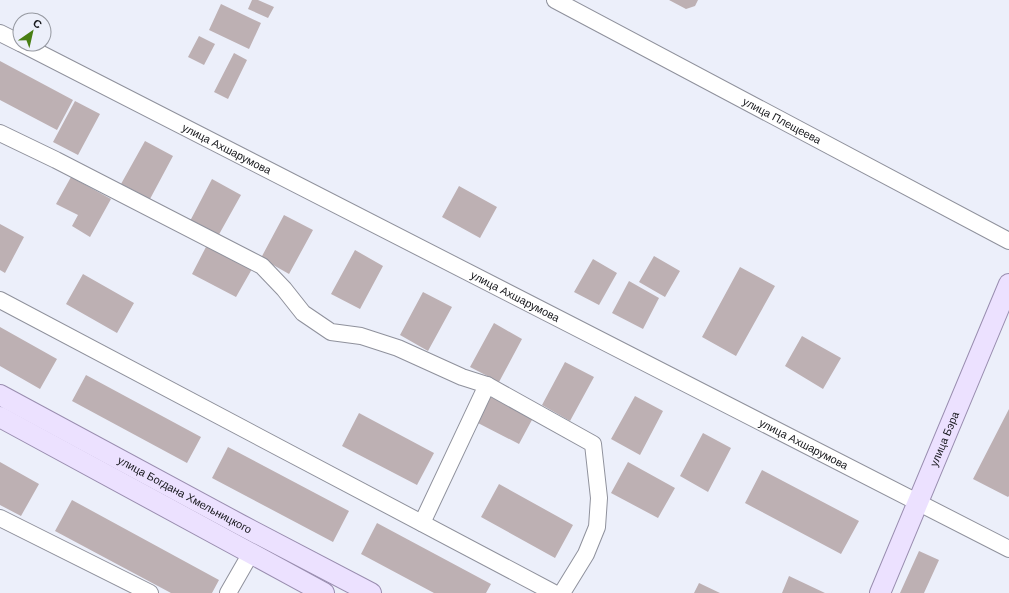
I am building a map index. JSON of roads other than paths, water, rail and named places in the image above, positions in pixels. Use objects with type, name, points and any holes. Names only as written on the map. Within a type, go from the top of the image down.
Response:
[{"type":"main road","name":"улица Бэра","points":[[880,593],[1009,284]]},
{"type":"main road","name":"улица Богдана Хмельницкого","points":[[0,395],[241,525],[371,593]]},
{"type":"main road","name":"улица Богдана Хмельницкого","points":[[0,417],[324,593]]},
{"type":"main road","points":[[231,543],[241,525]]},
{"type":"street","name":"улица Плещеева","points":[[555,0],[1009,241]]},
{"type":"street","name":"улица Ахшарумова","points":[[0,33],[12,39]]},
{"type":"street","name":"улица Ахшарумова","points":[[37,52],[1009,549]]},
{"type":"street","points":[[0,133],[62,163],[262,266],[284,289],[303,313],[331,332],[361,336],[398,348],[462,377],[487,384],[593,444],[599,498],[597,527],[586,554],[562,593]]},
{"type":"street","points":[[0,300],[554,593]]},
{"type":"street","points":[[422,523],[487,384]]},
{"type":"street","points":[[0,518],[150,593]]},
{"type":"street","points":[[228,593],[250,553]]}]
